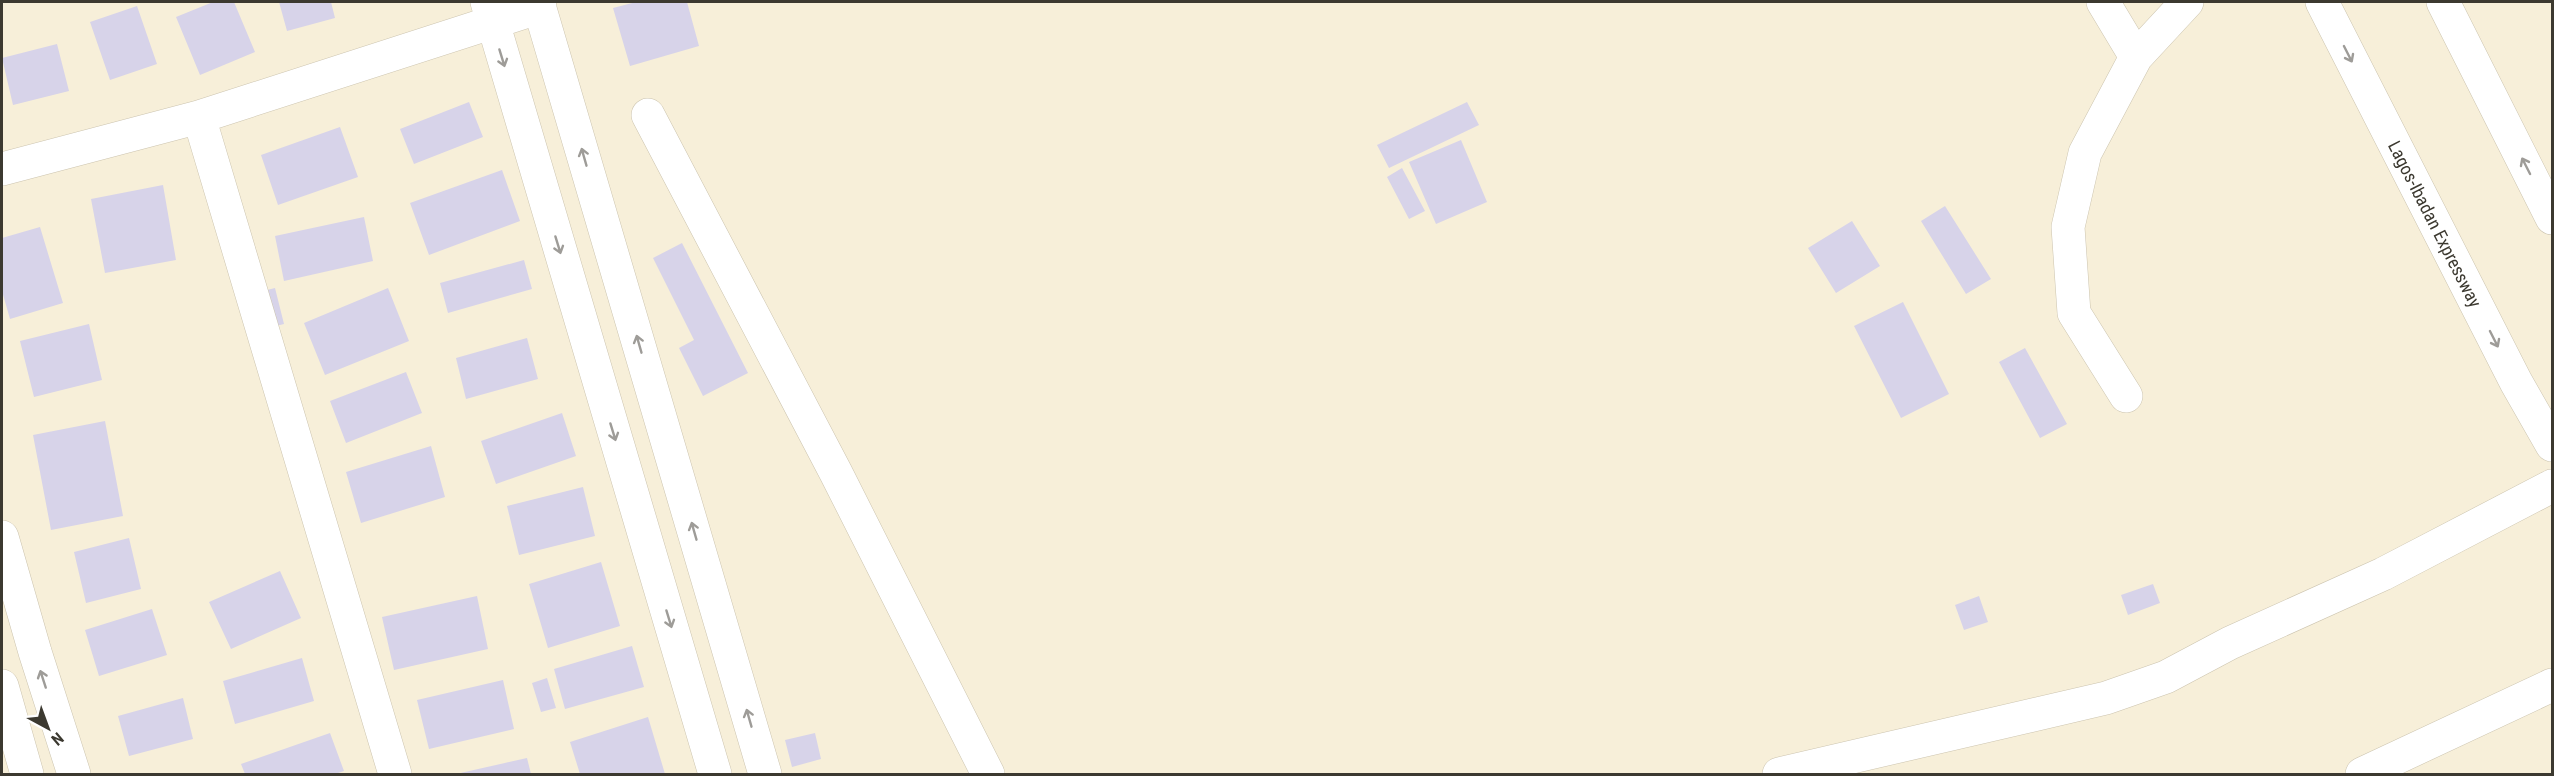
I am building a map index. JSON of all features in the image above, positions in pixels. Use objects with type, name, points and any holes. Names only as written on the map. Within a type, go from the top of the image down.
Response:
[{"type":"main road","points":[[2103,2],[2136,57]]},
{"type":"main road","points":[[2126,396],[2074,313],[2068,227],[2085,153],[2136,57],[2187,2]]},
{"type":"main road","name":"Lagos-Ibadan Expressway","points":[[2322,2],[2516,382],[2553,445]]},
{"type":"main road","points":[[2443,2],[2553,218]]},
{"type":"main road","points":[[2,168],[199,117],[489,12],[539,4],[765,774]]},
{"type":"main road","points":[[489,12],[715,774]]},
{"type":"main road","points":[[648,115],[836,473],[988,774]]},
{"type":"main road","points":[[199,117],[395,774]]},
{"type":"main road","points":[[1779,774],[2106,698],[2166,677],[2230,644],[2383,574],[2553,486]]},
{"type":"main road","points":[[2,537],[34,652],[74,774]]},
{"type":"main road","points":[[2362,774],[2553,685]]},
{"type":"main road","points":[[2,686],[27,774]]},
{"type":"building","points":[[213,2],[234,2],[255,52],[200,75],[176,17]]},
{"type":"building","points":[[279,2],[331,2],[335,18],[287,31]]},
{"type":"building","points":[[636,2],[687,2],[699,46],[630,66],[613,8]]},
{"type":"building","points":[[137,6],[157,64],[110,80],[90,22]]},
{"type":"building","points":[[57,44],[69,91],[13,105],[2,58]]},
{"type":"building","points":[[469,102],[483,137],[414,164],[400,129]]},
{"type":"building","points":[[1467,102],[1479,125],[1389,168],[1377,145]]},
{"type":"building","points":[[340,127],[358,177],[278,205],[261,155]]},
{"type":"building","points":[[1461,140],[1487,202],[1436,224],[1409,162]]},
{"type":"building","points":[[1402,168],[1425,211],[1409,219],[1387,177]]},
{"type":"building","points":[[502,170],[520,221],[429,255],[410,203]]},
{"type":"building","points":[[163,185],[176,260],[105,273],[91,199]]},
{"type":"building","points":[[1945,206],[1991,279],[1966,294],[1921,221]]},
{"type":"building","points":[[364,217],[373,261],[284,281],[275,236]]},
{"type":"building","points":[[1852,221],[1880,266],[1836,293],[1808,248]]},
{"type":"building","points":[[40,227],[63,303],[10,319],[2,291],[2,238]]},
{"type":"building","points":[[682,243],[748,373],[703,396],[679,348],[694,340],[653,258]]},
{"type":"building","points":[[524,260],[532,289],[448,313],[440,283]]},
{"type":"building","points":[[275,288],[284,324],[268,328],[259,292]]},
{"type":"building","points":[[388,288],[409,341],[325,375],[304,323]]},
{"type":"building","points":[[1903,302],[1949,394],[1901,418],[1854,326]]},
{"type":"building","points":[[89,324],[102,380],[34,397],[20,341]]},
{"type":"building","points":[[527,338],[538,379],[466,399],[456,358]]},
{"type":"building","points":[[2025,348],[2067,424],[2040,438],[1999,362]]},
{"type":"building","points":[[406,372],[422,413],[346,443],[330,401]]},
{"type":"building","points":[[562,413],[576,456],[496,484],[481,441]]},
{"type":"building","points":[[105,421],[123,516],[51,530],[33,435]]},
{"type":"building","points":[[431,446],[445,497],[361,523],[346,472]]},
{"type":"building","points":[[583,487],[595,536],[519,555],[507,506]]},
{"type":"building","points":[[129,538],[141,589],[86,603],[74,552]]},
{"type":"building","points":[[601,562],[620,626],[548,648],[529,584]]},
{"type":"building","points":[[280,571],[301,618],[231,649],[209,602]]},
{"type":"building","points":[[2153,584],[2160,603],[2128,615],[2121,595]]},
{"type":"building","points":[[477,596],[488,649],[394,670],[382,617]]},
{"type":"building","points":[[1979,596],[1988,622],[1964,630],[1955,605]]},
{"type":"building","points":[[152,609],[167,655],[99,676],[85,630]]},
{"type":"building","points":[[632,646],[644,687],[565,709],[554,669]]},
{"type":"building","points":[[302,658],[314,701],[235,724],[223,681]]},
{"type":"building","points":[[547,678],[556,708],[541,712],[532,683]]},
{"type":"building","points":[[503,680],[514,729],[429,749],[417,700]]},
{"type":"building","points":[[183,698],[193,739],[129,756],[118,716]]},
{"type":"building","points":[[648,717],[665,774],[580,774],[570,742]]},
{"type":"building","points":[[330,733],[344,771],[335,774],[245,774],[241,764]]},
{"type":"building","points":[[815,733],[821,759],[792,767],[785,740]]},
{"type":"building","points":[[527,758],[531,774],[456,774]]}]
